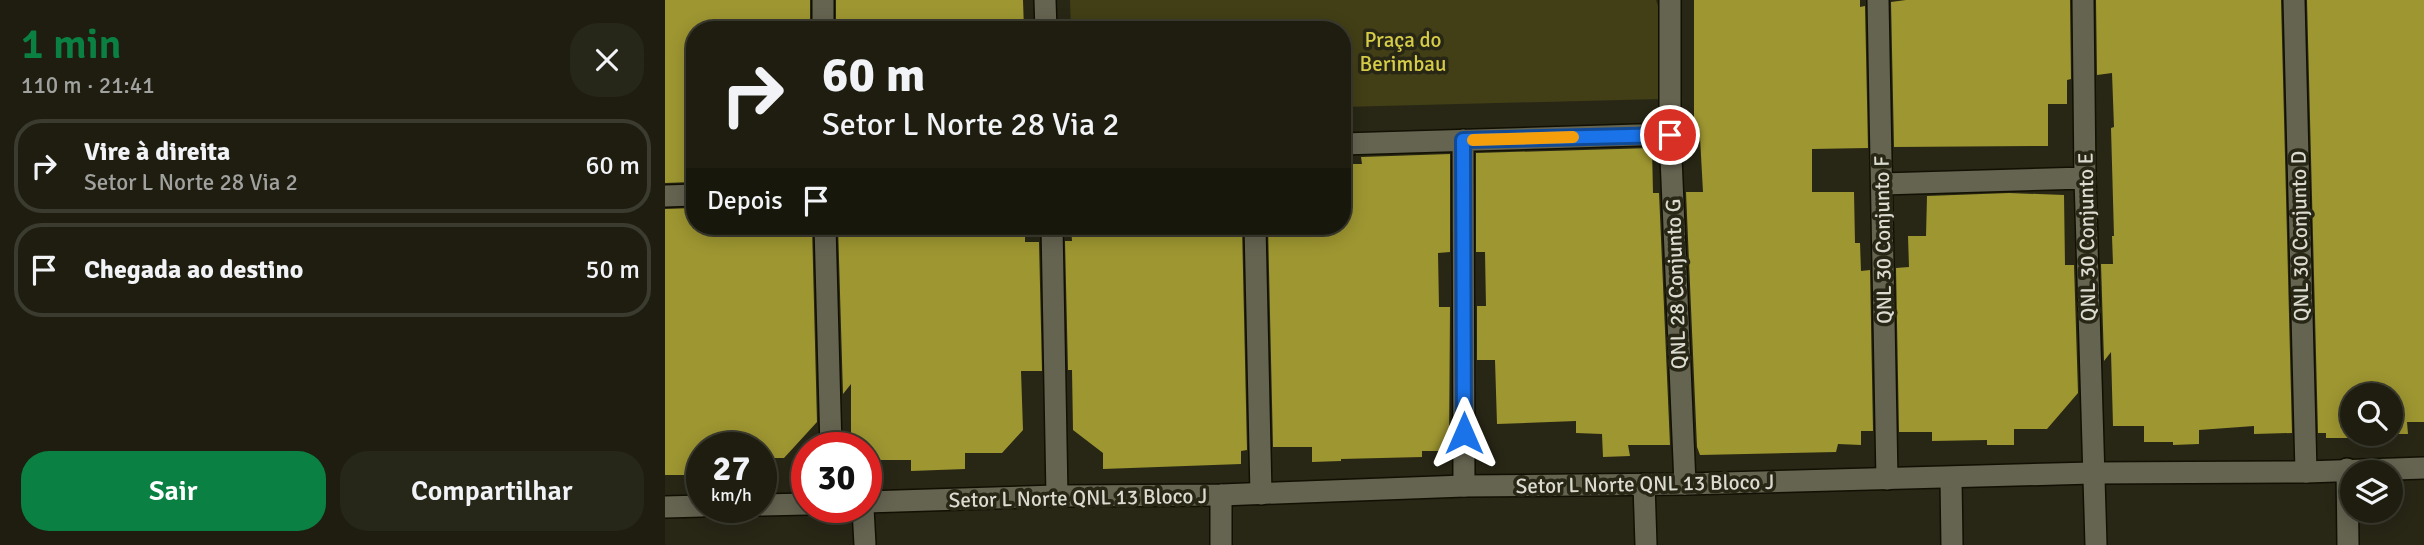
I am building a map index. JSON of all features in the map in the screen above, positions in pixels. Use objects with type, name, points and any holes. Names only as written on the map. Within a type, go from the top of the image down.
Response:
[{"type":"street","points":[[823,0],[823,21]]},
{"type":"street","points":[[1045,0],[1046,21]]},
{"type":"street","name":"QNL 28 Conjunto G","points":[[1669,0],[1670,135],[1685,484]]},
{"type":"street","name":"QNL 30 Conjunto F","points":[[1878,0],[1887,480]]},
{"type":"street","name":"QNL 30 Conjunto E","points":[[2083,0],[2092,473],[2096,545]]},
{"type":"street","name":"QNL 30 Conjunto D","points":[[2294,0],[2306,472]]},
{"type":"street","points":[[1351,144],[1670,135]]},
{"type":"street","points":[[1463,140],[1464,486]]},
{"type":"street","points":[[1882,184],[2085,178]]},
{"type":"street","points":[[665,196],[686,195]]},
{"type":"street","points":[[825,235],[831,432]]},
{"type":"street","points":[[1052,235],[1057,496]]},
{"type":"street","points":[[1255,235],[1261,494]]},
{"type":"street","name":"Setor L Norte QNL 13 Bloco J","points":[[2403,468],[2424,468]]},
{"type":"street","name":"Setor L Norte QNL 13 Bloco J","points":[[882,501],[1261,494],[1464,486],[1951,479],[2092,473],[2340,470]]},
{"type":"street","points":[[1951,479],[1952,545]]},
{"type":"street","points":[[1644,484],[1646,545]]},
{"type":"street","points":[[1221,495],[1221,545]]},
{"type":"street","points":[[665,507],[686,506]]},
{"type":"street","points":[[864,523],[865,545]]},
{"type":"street","points":[[2348,523],[2348,545]]},
{"type":"green space","name":"Praça do Berimbau","points":[[1070,0],[1656,0],[1659,9],[1660,99],[1351,107],[1351,21],[1071,21]]},
{"type":"building","points":[[665,0],[810,0],[810,21],[686,21],[686,182],[665,183]]},
{"type":"building","points":[[836,0],[1023,0],[1024,21],[836,21]]},
{"type":"building","points":[[1694,0],[1860,0],[1860,7],[1865,6],[1868,148],[1812,149],[1812,192],[1854,192],[1855,243],[1860,243],[1861,271],[1870,270],[1873,431],[1861,431],[1861,445],[1838,444],[1836,452],[1700,455],[1697,447],[1686,192],[1703,192],[1700,137],[1694,137]]},
{"type":"building","points":[[2070,0],[2071,79],[2067,80],[2067,104],[2048,104],[2048,146],[1894,147],[1891,2]]},
{"type":"building","points":[[2096,0],[2281,0],[2292,433],[2254,434],[2254,426],[2199,430],[2199,444],[2173,445],[2173,442],[2144,442],[2144,426],[2113,426],[2111,352],[2104,361],[2101,264],[2113,264],[2112,73],[2097,75]]},
{"type":"building","points":[[2307,0],[2424,0],[2424,422],[2407,422],[2408,434],[2403,434],[2403,383],[2340,383],[2340,438],[2326,438],[2326,433],[2318,433]]},
{"type":"building","points":[[1652,148],[1653,193],[1659,193],[1670,445],[1628,445],[1630,456],[1603,457],[1602,434],[1576,433],[1576,421],[1497,424],[1495,360],[1477,360],[1477,306],[1486,306],[1485,252],[1476,252],[1476,153]]},
{"type":"building","points":[[1450,154],[1450,252],[1438,253],[1439,307],[1450,307],[1449,451],[1422,451],[1422,457],[1312,462],[1312,447],[1273,447],[1268,235],[1351,235],[1351,164],[1362,164],[1361,157]]},
{"type":"building","points":[[2009,193],[2064,195],[2065,265],[2074,265],[2078,393],[2047,429],[2014,429],[2014,445],[1987,445],[1987,440],[1932,441],[1932,432],[1899,432],[1896,268],[1909,267],[1908,236],[1926,236],[1927,196]]},
{"type":"building","points":[[686,208],[686,235],[812,235],[817,422],[808,432],[791,432],[791,450],[784,458],[777,458],[777,432],[686,432],[686,475],[665,475],[665,209]]},
{"type":"building","points":[[838,235],[1025,235],[1025,242],[1039,242],[1042,371],[1021,371],[1023,430],[1002,453],[965,453],[965,469],[911,471],[911,460],[882,460],[882,432],[851,432],[851,384],[843,394]]},
{"type":"building","points":[[1072,235],[1242,235],[1247,450],[1241,451],[1241,464],[1103,469],[1103,453],[1073,430],[1072,370],[1068,370],[1065,241],[1072,241]]},
{"type":"slow traffic","points":[[1473,140],[1573,137]]},
{"type":"route","points":[[1464,433],[1463,140],[1670,135]]}]
